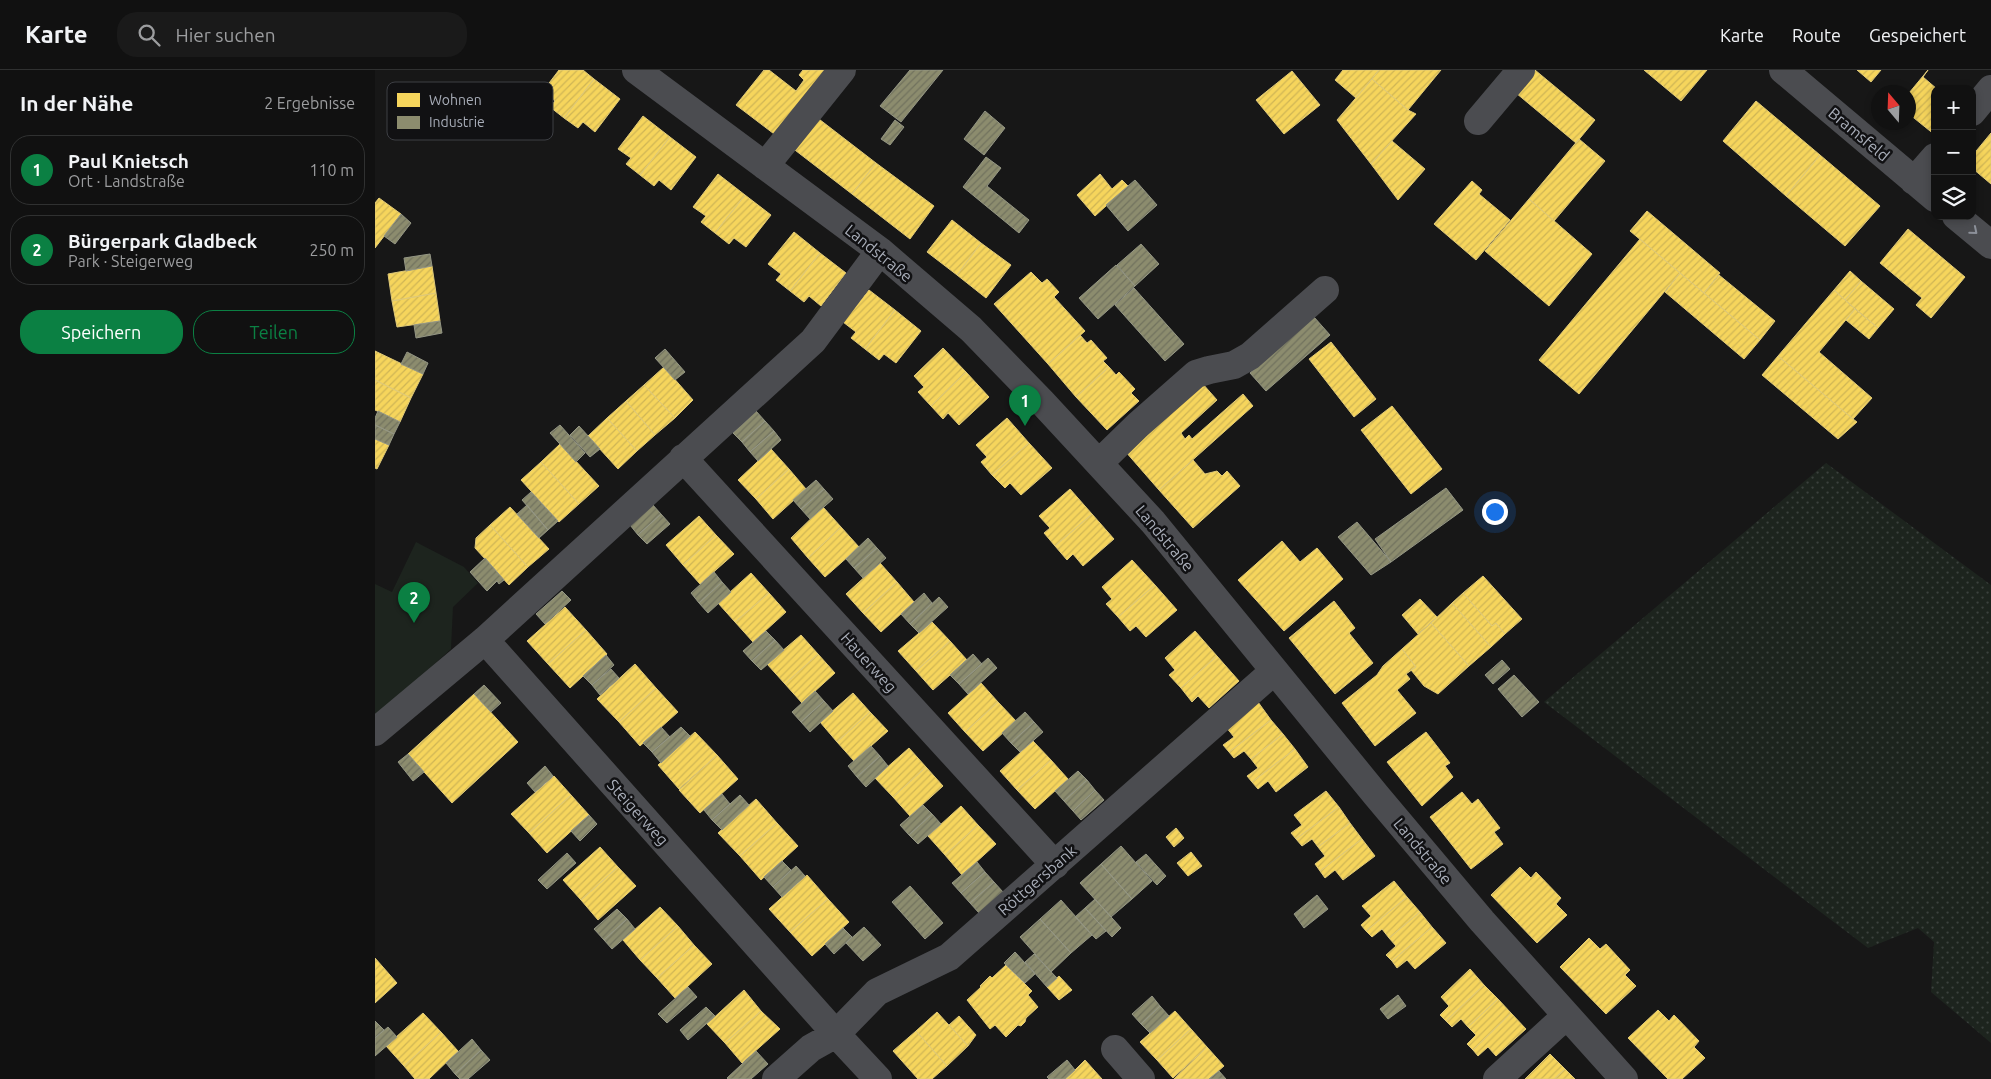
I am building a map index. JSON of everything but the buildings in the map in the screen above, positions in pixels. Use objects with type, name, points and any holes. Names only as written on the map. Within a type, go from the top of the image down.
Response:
[{"type":"street","name":"Landstraße","points":[[636,70],[880,251],[971,329],[1153,522],[1482,921],[1624,1079]]},
{"type":"street","points":[[765,166],[841,70]]},
{"type":"street","points":[[1478,121],[1521,70]]},
{"type":"street","name":"Bramsfeld","points":[[1783,70],[1931,195]]},
{"type":"street","points":[[1976,107],[1991,89]]},
{"type":"street","points":[[1914,181],[1931,162]]},
{"type":"street","points":[[1961,220],[1991,245]]},
{"type":"street","points":[[375,732],[485,640],[813,341],[880,251]]},
{"type":"street","points":[[1099,463],[1138,425],[1197,374],[1234,365],[1250,356],[1325,290]]},
{"type":"street","name":"Hauerweg","points":[[683,458],[1055,865]]},
{"type":"street","name":"Steigerweg","points":[[485,640],[837,1034]]},
{"type":"street","name":"Röttgersbank","points":[[837,1034],[877,992],[949,956],[1274,671]]},
{"type":"street","points":[[1497,1079],[1566,1016]]},
{"type":"street","points":[[776,1079],[811,1048],[837,1034],[878,1079]]},
{"type":"street","points":[[1115,1049],[1141,1079]]},
{"type":"shaded area","points":[[1826,463],[1991,585],[1991,1043],[1931,992],[1934,942],[1918,928],[1868,948],[1544,702]]},
{"type":"shaded area","points":[[416,542],[464,567],[478,583],[453,607],[451,649],[375,718],[375,584],[392,592]]},
{"type":"place","name":"Paul Knietsch","points":[[1025,426]]},
{"type":"place","name":"Bürgerpark Gladbeck","points":[[414,623]]}]
